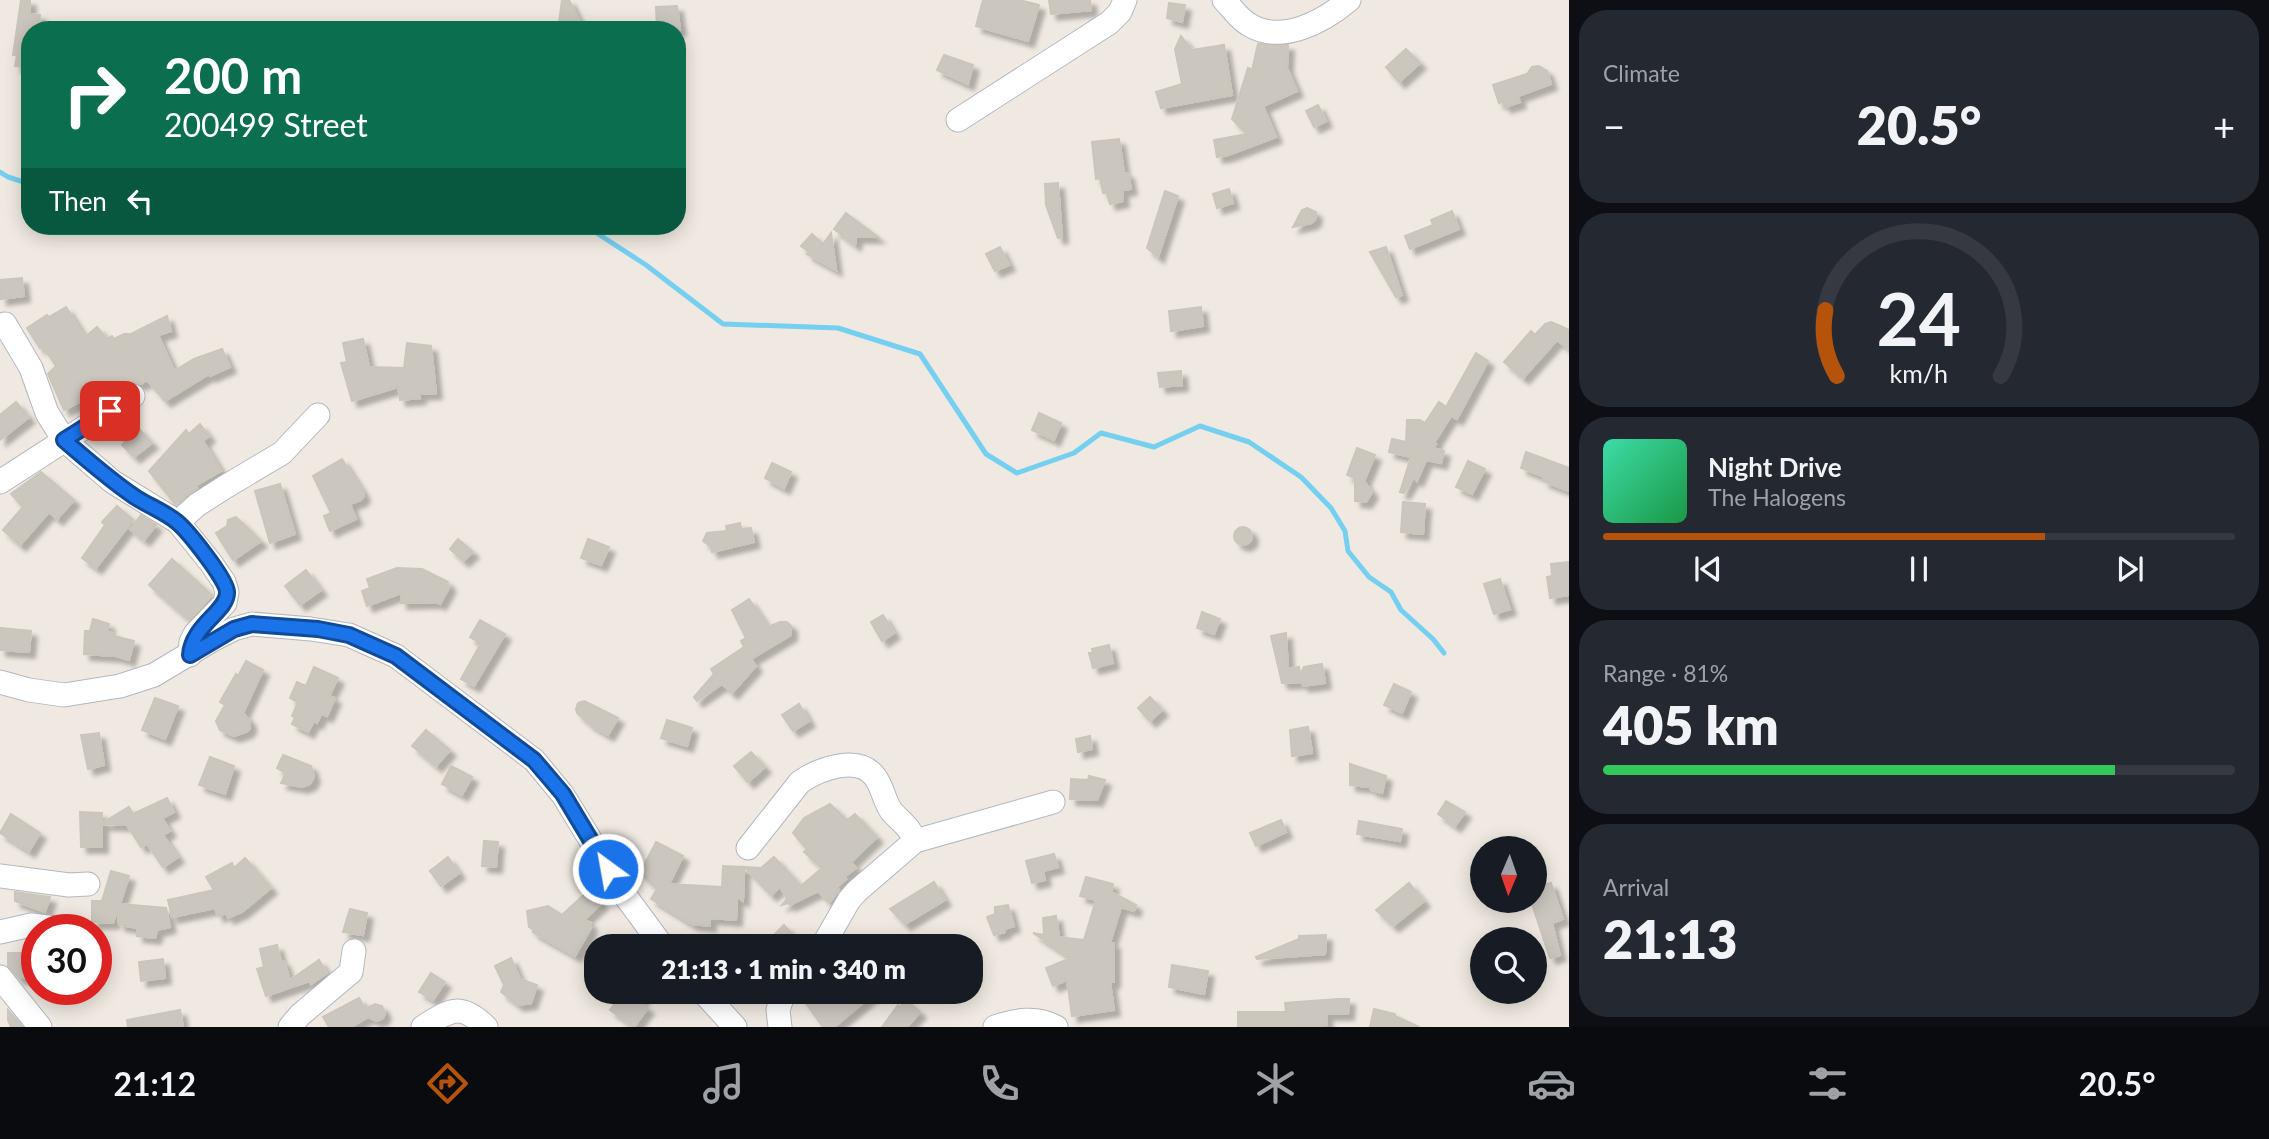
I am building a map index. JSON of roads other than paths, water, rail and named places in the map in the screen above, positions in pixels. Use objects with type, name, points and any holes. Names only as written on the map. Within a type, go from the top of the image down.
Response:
[{"type":"street","points":[[958,120],[1109,23],[1120,12],[1125,0]]},
{"type":"street","points":[[1224,0],[1240,18],[1253,27],[1290,31],[1306,28],[1349,0]]},
{"type":"street","points":[[5,324],[30,368],[47,413],[64,440],[113,482],[178,522],[224,582],[227,592],[225,603],[195,634],[190,655]]},
{"type":"street","points":[[0,482],[133,396]]},
{"type":"street","points":[[178,522],[225,487],[282,453],[318,415]]},
{"type":"street","points":[[0,682],[64,695],[120,686],[154,675],[234,629],[252,624],[318,629],[349,635],[396,656],[534,760],[563,794],[621,890],[653,934]]},
{"type":"street","points":[[748,848],[800,782],[812,774],[841,765],[867,768],[876,778],[891,811],[912,832],[915,841]]},
{"type":"street","points":[[829,934],[849,900],[915,841],[1054,802]]},
{"type":"street","points":[[0,876],[69,886],[88,884]]},
{"type":"street","points":[[0,932],[21,927]]},
{"type":"street","points":[[290,1027],[300,1015],[351,972],[354,951]]},
{"type":"street","points":[[0,977],[40,1027]]},
{"type":"street","points":[[714,1004],[735,1027]]},
{"type":"street","points":[[780,1004],[780,1027]]},
{"type":"street","points":[[424,1027],[447,1012],[459,1010],[476,1017],[486,1027]]},
{"type":"street","points":[[995,1027],[1026,1020],[1056,1027]]},
{"type":"waterway","points":[[0,172],[21,181]]},
{"type":"waterway","points":[[600,235],[646,265],[723,324],[838,328],[920,354],[986,454],[1017,473],[1074,453],[1101,433],[1154,447],[1200,426],[1249,442],[1301,477],[1331,508],[1345,531],[1348,551],[1369,577],[1391,592],[1401,610],[1433,639],[1444,653]]}]
